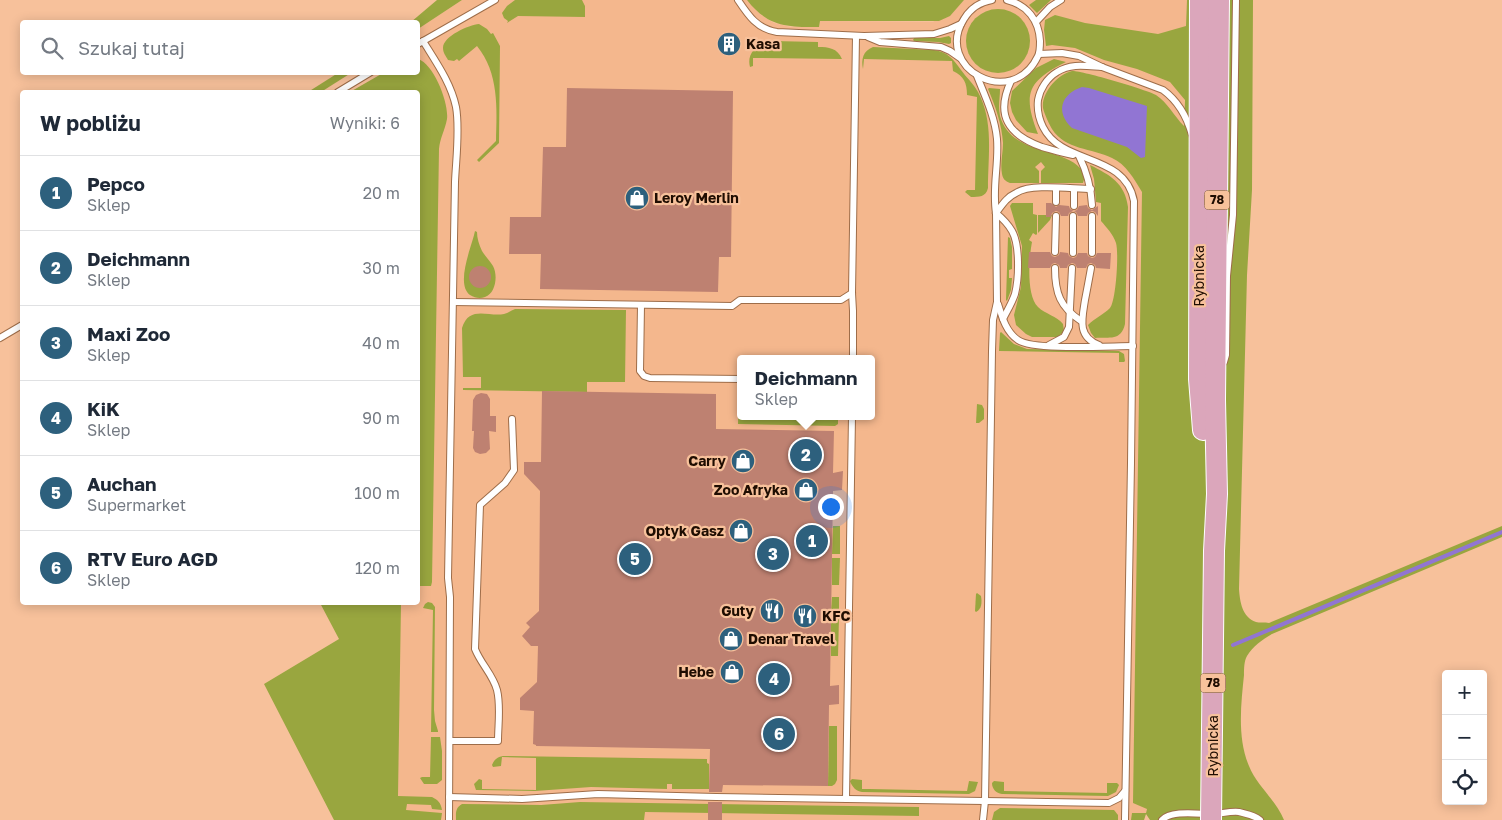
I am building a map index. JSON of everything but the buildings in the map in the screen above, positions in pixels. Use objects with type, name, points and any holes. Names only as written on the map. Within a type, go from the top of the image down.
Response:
[{"type":"main road","name":"Rybnicka","points":[[1200,0],[1199,379],[1214,551]]},
{"type":"main road","name":"Rybnicka","points":[[1212,818],[1214,551],[1217,494],[1215,400],[1219,0]]},
{"type":"lane","points":[[449,820],[450,597],[448,578],[457,114],[450,88],[440,68],[420,43],[495,0]]},
{"type":"lane","points":[[738,0],[758,26],[770,31],[856,36],[934,34],[950,30],[961,24]]},
{"type":"lane","points":[[961,59],[958,35],[961,24],[967,14],[976,6],[989,0]]},
{"type":"lane","points":[[864,36],[880,42],[940,47],[961,59],[977,76],[988,81],[1011,81],[1026,72],[1039,54],[1040,33],[1036,22],[1020,2],[1007,0]]},
{"type":"lane","points":[[1036,22],[1050,7],[1061,0]]},
{"type":"lane","points":[[1215,400],[1226,355],[1227,276],[1233,214],[1236,0]]},
{"type":"lane","points":[[853,355],[852,293],[856,36]]},
{"type":"lane","points":[[1039,54],[1074,54],[1102,67],[1156,86],[1174,100],[1182,110],[1191,133],[1200,191]]},
{"type":"lane","points":[[1092,206],[1091,189],[1085,168],[1079,156],[1058,145],[1047,135],[1040,122],[1039,99],[1047,81],[1063,69],[1080,65],[1102,67]]},
{"type":"lane","points":[[341,90],[366,75]]},
{"type":"lane","points":[[977,76],[989,104],[997,140],[994,202],[996,213],[997,302],[993,320],[992,351],[985,801],[983,820]]},
{"type":"lane","points":[[1011,81],[1006,93],[1004,108],[1008,122],[1016,133],[1031,143],[1103,164],[1117,173],[1128,184],[1133,196],[1133,346],[1125,820]]},
{"type":"lane","points":[[996,213],[1004,202],[1017,192],[1031,188],[1091,189]]},
{"type":"lane","points":[[1056,188],[1056,202]]},
{"type":"lane","points":[[1074,189],[1074,206]]},
{"type":"lane","points":[[996,213],[1011,229],[1016,239],[1017,250],[1016,288],[1012,302],[1003,319]]},
{"type":"lane","points":[[1055,252],[1056,216]]},
{"type":"lane","points":[[1073,216],[1073,253]]},
{"type":"lane","points":[[1092,216],[1092,253]]},
{"type":"lane","points":[[1055,268],[1055,280],[1059,298],[1070,313],[1082,321]]},
{"type":"lane","points":[[1045,346],[1064,337],[1069,327],[1072,268]]},
{"type":"lane","points":[[1091,268],[1082,321],[1084,332],[1088,339],[1102,346]]},
{"type":"lane","points":[[453,302],[732,306],[740,300],[841,300],[852,293]]},
{"type":"lane","points":[[997,302],[1009,332],[1018,340],[1028,345],[1133,346]]},
{"type":"lane","points":[[641,305],[640,371],[644,376],[650,378],[737,379]]},
{"type":"lane","points":[[0,338],[20,325]]},
{"type":"lane","points":[[450,740],[498,741],[496,690],[488,671],[480,662],[475,649],[480,505],[505,483],[514,470],[512,419]]},
{"type":"lane","points":[[846,799],[852,420]]},
{"type":"lane","points":[[449,797],[522,799],[598,794],[1109,803],[1120,798],[1126,789]]},
{"type":"lane","points":[[1162,820],[1165,817],[1183,813],[1212,818],[1237,812],[1256,816],[1260,820]]},
{"type":"shaded area","points":[[462,0],[747,0],[761,15],[774,23],[790,27],[819,27],[820,21],[933,22],[964,0],[1187,0],[1168,787],[1147,809],[1144,820],[387,820],[382,605],[420,605],[420,90],[418,90],[418,75],[420,75],[420,28]]},
{"type":"shaded area","points":[[1082,87],[1147,106],[1145,157],[1141,158],[1127,147],[1072,128],[1063,116],[1063,104],[1069,94]]},
{"type":"green space","points":[[437,0],[462,0],[420,28],[420,20],[413,20]]},
{"type":"green space","points":[[515,0],[582,0],[585,6],[585,17],[518,16],[507,23],[508,21],[502,13]]},
{"type":"green space","points":[[747,0],[964,0],[950,16],[939,21],[820,21],[819,27],[797,27],[779,24],[763,16]]},
{"type":"green space","points":[[1036,0],[1051,0],[1037,13],[1029,5]]},
{"type":"green space","points":[[1187,0],[1253,0],[1252,190],[1247,275],[1239,589],[1241,604],[1245,613],[1251,620],[1269,623],[1502,526],[1502,537],[1272,634],[1249,652],[1245,663],[1241,721],[1245,755],[1252,773],[1284,820],[1150,820],[1146,814],[1144,820],[1131,820],[1132,813],[1146,813],[1147,809],[1133,803],[1142,192],[1129,172],[1117,161],[1071,145],[1057,136],[1045,116],[1043,108],[1043,102],[1048,90],[1061,76],[1072,71],[1114,81],[1156,95],[1184,126],[1185,100],[1170,82],[1137,69],[1104,60],[1075,48],[1046,46],[1044,30],[1045,20],[1055,15],[1085,23],[1158,34],[1186,26]]},
{"type":"green space","points":[[992,9],[1004,9],[1021,18],[1028,29],[1030,41],[1028,53],[1021,64],[1004,73],[992,73],[980,68],[971,59],[966,47],[966,35],[971,23],[980,14]]},
{"type":"green space","points":[[479,24],[491,34],[493,33],[500,46],[499,143],[479,162],[477,160],[496,141],[497,116],[493,79],[484,56],[477,46],[459,61],[457,59],[454,61],[448,60],[443,48],[447,39],[452,35],[469,26]]},
{"type":"green space","points":[[949,36],[951,43],[949,44],[913,40],[914,38]]},
{"type":"green space","points":[[772,41],[818,42],[818,47],[826,47],[838,52],[842,59],[753,58],[753,66],[750,67],[750,57],[755,49]]},
{"type":"green space","points":[[873,47],[943,52],[953,59],[974,86],[983,103],[988,127],[988,188],[984,195],[971,197],[965,192],[967,190],[975,190],[977,97],[967,95],[964,80],[953,71],[952,61],[864,59],[863,69],[862,62],[864,56]]},
{"type":"green space","points":[[1054,59],[1066,62],[1036,82],[1030,98],[1030,108],[1038,134],[1027,132],[1016,120],[1012,112],[1010,103],[1012,91],[1036,68]]},
{"type":"green space","points":[[420,60],[430,68],[435,76],[446,104],[447,119],[439,149],[431,586],[420,586],[420,90],[353,90],[380,75],[420,75]]},
{"type":"green space","points":[[335,75],[348,75],[324,90],[311,90]]},
{"type":"green space","points":[[989,88],[1000,89],[1000,116],[1007,130],[1029,146],[1056,155],[1078,166],[1085,176],[1083,183],[1041,183],[1041,171],[1045,167],[1041,162],[1035,167],[1039,171],[1039,183],[1010,183],[1004,180],[1001,170],[1003,143],[1001,129]]},
{"type":"green space","points":[[1090,165],[1110,176],[1120,186],[1124,192],[1128,207],[1125,324],[1118,336],[1110,338],[1095,338],[1088,325],[1108,310],[1112,304],[1117,256],[1115,240],[1101,221],[1101,203],[1096,202],[1094,179]]},
{"type":"green space","points":[[1012,203],[1033,203],[1033,214],[1037,215],[1037,234],[1033,233],[1029,240],[1032,242],[1029,266],[1030,285],[1034,301],[1038,307],[1063,324],[1064,331],[1058,337],[1032,337],[1016,325],[1014,315],[1021,287],[1022,246],[1010,206]]},
{"type":"green space","points":[[1038,215],[1052,215],[1038,233]]},
{"type":"green space","points":[[475,231],[477,232],[478,242],[482,251],[495,270],[495,283],[492,292],[481,298],[470,295],[466,290],[464,282],[466,264]]},
{"type":"green space","points":[[1008,237],[1012,247],[1012,269],[1009,270],[1009,278],[1012,278],[1011,290],[1007,301],[1006,300]]},
{"type":"green space","points":[[515,309],[626,310],[625,382],[587,382],[587,392],[463,390],[463,388],[481,388],[481,377],[463,377],[462,328],[465,321],[474,314],[498,315]]},
{"type":"green space","points":[[1001,332],[1014,344],[1027,349],[1119,351],[1124,354],[1125,361],[1119,362],[1119,353],[999,351]]},
{"type":"green space","points":[[977,404],[982,405],[984,409],[984,419],[979,423],[976,423]]},
{"type":"green space","points":[[738,420],[838,420],[838,424],[835,426],[738,424]]},
{"type":"green space","points":[[833,526],[840,526],[840,554],[832,554]]},
{"type":"green space","points":[[832,558],[840,558],[839,585],[832,585]]},
{"type":"green space","points":[[977,593],[981,596],[981,603],[976,612],[975,611]]},
{"type":"green space","points":[[832,597],[839,597],[839,613],[831,612]]},
{"type":"green space","points":[[428,602],[432,603],[435,607],[434,710],[438,732],[431,732],[433,610],[423,608]]},
{"type":"green space","points":[[321,605],[401,605],[398,796],[434,798],[440,804],[442,810],[432,809],[431,805],[407,804],[406,810],[442,813],[441,820],[334,820],[264,684],[339,639]]},
{"type":"green space","points":[[831,617],[839,617],[838,656],[831,656]]},
{"type":"green space","points":[[829,726],[837,726],[837,780],[832,786],[828,786]]},
{"type":"green space","points":[[431,737],[440,737],[442,780],[437,784],[424,784],[420,778],[430,777]]},
{"type":"green space","points":[[503,756],[707,759],[709,764],[709,789],[672,789],[672,784],[667,784],[667,789],[591,787],[535,791],[476,790],[474,784],[479,779],[482,780],[482,789],[536,790],[536,758],[502,757],[501,766],[493,767],[492,765],[495,760]]},
{"type":"green space","points":[[852,779],[862,780],[862,789],[967,791],[969,781],[978,782],[975,791],[969,794],[862,792],[853,787],[850,781]]},
{"type":"green space","points":[[994,781],[1004,782],[1004,791],[1107,793],[1107,783],[1117,783],[1119,785],[1116,792],[1108,796],[1002,794],[994,789],[992,783]]},
{"type":"green space","points":[[580,802],[919,807],[919,816],[645,812],[644,820],[456,820],[457,809],[462,804],[541,805]]},
{"type":"green space","points":[[1000,808],[1114,810],[1118,815],[1118,820],[992,820],[994,812]]},
{"type":"waterway","points":[[1233,645],[1502,532]]},
{"type":"place","name":"Kasa","points":[[729,44]]},
{"type":"place","name":"Leroy Merlin","points":[[637,198]]},
{"type":"place","name":"Deichmann","points":[[806,455]]},
{"type":"place","name":"Carry","points":[[743,461]]},
{"type":"place","name":"Zoo Afryka","points":[[806,490]]},
{"type":"place","name":"Optyk Gasz","points":[[741,531]]},
{"type":"place","name":"Pepco","points":[[812,541]]},
{"type":"place","name":"Maxi Zoo","points":[[773,554]]},
{"type":"place","name":"Auchan","points":[[635,559]]},
{"type":"place","name":"Guty","points":[[772,611]]},
{"type":"place","name":"KFC","points":[[805,616]]},
{"type":"place","name":"Denar Travel","points":[[731,639]]},
{"type":"place","name":"Hebe","points":[[732,672]]},
{"type":"place","name":"KiK","points":[[774,679]]},
{"type":"place","name":"RTV Euro AGD","points":[[779,734]]}]
